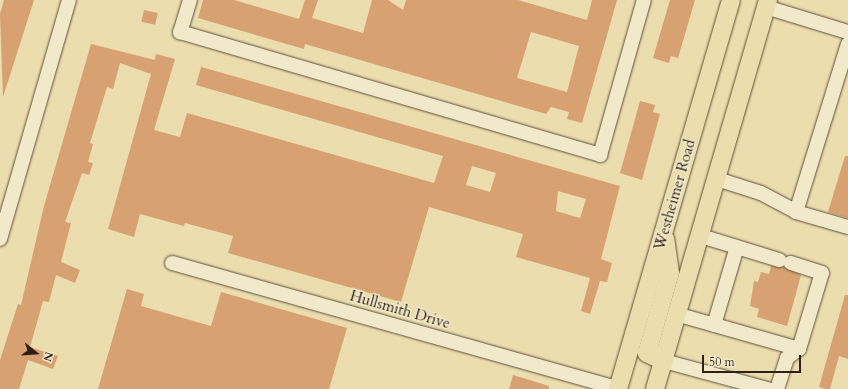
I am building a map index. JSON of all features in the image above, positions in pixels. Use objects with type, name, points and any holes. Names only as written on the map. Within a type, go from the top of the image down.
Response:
[{"type":"main road","name":"Westheimer Road","points":[[619,389],[731,0]]},
{"type":"main road","points":[[655,389],[748,71],[763,2]]},
{"type":"main road","points":[[664,232],[670,273],[648,353],[664,361]]},
{"type":"street","points":[[0,239],[69,0]]},
{"type":"street","points":[[190,0],[180,32],[600,155],[644,0]]},
{"type":"street","points":[[763,2],[848,32]]},
{"type":"street","points":[[796,212],[848,44]]},
{"type":"street","points":[[717,179],[761,193],[796,212],[848,228]]},
{"type":"street","points":[[700,236],[822,272],[799,349],[787,358],[777,389]]},
{"type":"street","points":[[714,325],[737,247]]},
{"type":"street","name":"Hullsmith Drive","points":[[172,263],[619,389]]},
{"type":"street","points":[[676,314],[799,349]]},
{"type":"street","points":[[664,361],[768,389]]},
{"type":"building","points":[[4,0],[34,0],[3,97],[0,14]]},
{"type":"building","points":[[203,0],[234,0],[299,19],[305,0],[318,0],[312,18],[363,33],[372,0],[388,0],[403,10],[406,0],[518,0],[587,20],[592,0],[617,0],[582,123],[567,119],[569,112],[551,107],[546,114],[305,44],[304,49],[198,18]],"holes":[[[531,32],[579,46],[567,92],[517,78]]]},
{"type":"building","points":[[670,0],[695,0],[678,58],[671,56],[669,63],[653,58]]},
{"type":"building","points":[[144,10],[158,13],[155,25],[142,22]]},
{"type":"building","points":[[91,44],[155,60],[156,54],[175,59],[154,130],[180,137],[187,113],[434,183],[443,156],[196,85],[201,67],[620,186],[601,259],[612,263],[607,282],[600,281],[590,314],[581,311],[590,278],[516,257],[523,234],[429,207],[401,302],[228,253],[233,236],[185,223],[184,226],[140,214],[134,237],[108,229],[151,74],[120,63],[113,89],[107,87],[90,143],[93,144],[88,162],[93,163],[89,175],[82,173],[65,222],[71,223],[61,262],[80,270],[75,283],[56,275],[49,302],[43,301],[30,347],[58,356],[53,369],[28,360],[19,389],[0,389],[0,360],[18,304],[21,305],[44,206]],"holes":[[[472,166],[496,173],[490,192],[466,185]],[[558,191],[586,199],[580,218],[556,211]]]},
{"type":"building","points":[[640,101],[655,105],[653,112],[660,114],[642,180],[620,173]]},
{"type":"building","points":[[845,156],[848,156],[848,218],[828,212]]},
{"type":"building","points":[[771,266],[784,267],[801,275],[787,326],[757,317],[759,309],[750,306],[754,281],[758,282],[761,272],[769,274]]},
{"type":"building","points":[[127,289],[144,294],[141,306],[211,326],[221,292],[347,328],[329,389],[98,389]]},
{"type":"building","points":[[845,295],[848,295],[848,359],[839,356],[830,389],[825,389],[819,387]]},
{"type":"building","points":[[513,375],[549,386],[549,389],[509,389]]}]
